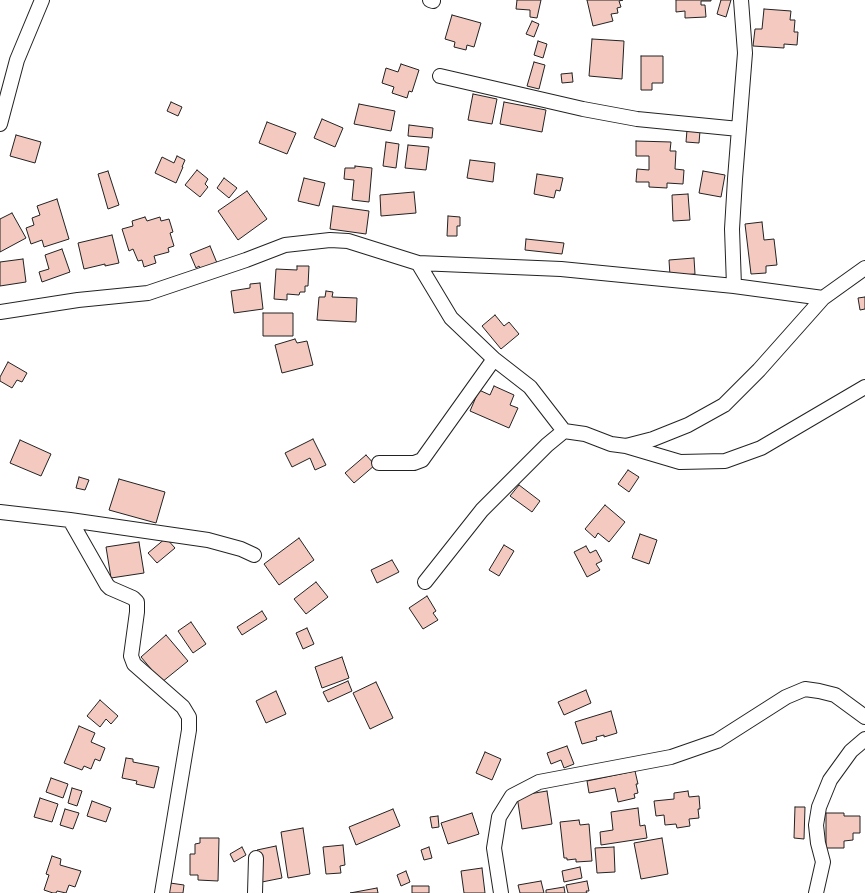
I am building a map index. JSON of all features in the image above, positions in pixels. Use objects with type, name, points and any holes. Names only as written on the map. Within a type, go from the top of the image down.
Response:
[{"type":"street","points":[[0,124],[17,60],[42,0]]},
{"type":"street","points":[[734,286],[732,229],[734,179],[745,53],[741,0]]},
{"type":"street","points":[[440,76],[583,109],[637,119],[739,129]]},
{"type":"street","points":[[0,312],[78,300],[148,293],[246,260],[285,245],[330,240],[348,241],[418,262],[561,269],[734,286],[823,298]]},
{"type":"street","points":[[418,262],[451,318],[494,359],[530,387],[564,431],[585,434],[611,444],[626,446],[680,462],[725,461],[761,448],[865,387]]},
{"type":"street","points":[[626,446],[654,439],[688,425],[724,405],[759,370],[823,298],[865,268]]},
{"type":"street","points":[[379,463],[414,463],[422,460],[494,359]]},
{"type":"street","points":[[425,582],[482,510],[547,445],[564,431]]},
{"type":"street","points":[[0,512],[70,520],[208,540],[241,548],[254,555]]},
{"type":"street","points":[[70,520],[107,585],[110,588],[133,598],[137,602],[131,656],[134,664],[183,707],[189,717],[189,730],[162,893]]},
{"type":"street","points":[[501,893],[494,848],[499,817],[512,796],[539,782],[671,757],[717,741],[786,697],[805,689],[835,695],[865,717]]},
{"type":"street","points":[[816,893],[824,862],[818,844],[816,824],[819,807],[830,780],[851,751],[865,739]]},
{"type":"street","points":[[255,893],[256,858]]},
{"type":"building","points":[[517,0],[541,0],[537,18],[530,17],[530,10],[516,9]]},
{"type":"building","points":[[587,0],[623,0],[619,1],[621,7],[617,8],[618,13],[611,14],[613,21],[593,26]]},
{"type":"building","points":[[676,0],[711,1],[701,1],[701,5],[705,5],[706,17],[685,18],[685,11],[676,12]]},
{"type":"building","points":[[721,0],[731,0],[726,17],[717,14]]},
{"type":"building","points":[[764,9],[791,11],[790,20],[795,20],[794,32],[798,32],[797,45],[784,44],[784,48],[753,46],[755,29],[762,29]]},
{"type":"building","points":[[452,15],[481,23],[474,47],[467,45],[466,50],[454,47],[455,42],[445,39]]},
{"type":"building","points":[[532,21],[539,24],[534,37],[526,34]]},
{"type":"building","points":[[592,39],[624,41],[622,79],[589,76]]},
{"type":"building","points":[[538,41],[547,44],[543,58],[534,55]]},
{"type":"building","points":[[641,56],[663,56],[663,83],[652,83],[652,90],[641,90]]},
{"type":"building","points":[[534,62],[545,65],[539,89],[527,86]]},
{"type":"building","points":[[401,64],[419,70],[412,92],[409,91],[407,98],[392,93],[394,87],[382,83],[386,68],[398,72]]},
{"type":"building","points":[[572,73],[573,82],[562,83],[561,74]]},
{"type":"building","points":[[473,94],[497,99],[492,124],[468,120]]},
{"type":"building","points":[[171,102],[182,107],[178,116],[167,111]]},
{"type":"building","points":[[504,102],[546,110],[542,132],[500,124]]},
{"type":"building","points":[[359,104],[395,111],[391,131],[354,124]]},
{"type":"building","points":[[322,119],[343,128],[335,147],[314,138]]},
{"type":"building","points":[[267,122],[296,133],[287,154],[259,143]]},
{"type":"building","points":[[409,125],[433,128],[432,138],[408,136]]},
{"type":"building","points":[[687,130],[700,131],[699,143],[686,142]]},
{"type":"building","points":[[16,135],[41,142],[35,163],[10,156]]},
{"type":"building","points":[[636,141],[671,142],[670,151],[676,151],[675,169],[684,170],[683,184],[667,183],[667,188],[649,187],[649,182],[636,182],[637,169],[649,170],[649,156],[636,156]]},
{"type":"building","points":[[386,142],[399,144],[396,168],[383,166]]},
{"type":"building","points":[[408,145],[429,147],[426,170],[405,168]]},
{"type":"building","points":[[177,156],[185,160],[176,183],[155,173],[162,157],[174,163]]},
{"type":"building","points":[[470,160],[495,163],[493,182],[467,178]]},
{"type":"building","points":[[355,166],[372,168],[369,202],[352,200],[354,180],[344,179],[345,168],[355,168]]},
{"type":"building","points":[[197,170],[208,179],[205,184],[208,187],[200,197],[185,185]]},
{"type":"building","points":[[108,171],[119,205],[108,209],[98,174]]},
{"type":"building","points":[[703,171],[725,175],[721,197],[699,193]]},
{"type":"building","points":[[537,174],[563,178],[560,191],[556,190],[554,198],[534,194]]},
{"type":"building","points":[[224,178],[237,188],[229,198],[217,188]]},
{"type":"building","points":[[304,178],[325,183],[319,206],[298,201]]},
{"type":"building","points":[[247,191],[267,219],[238,240],[218,211]]},
{"type":"building","points":[[414,192],[416,213],[381,216],[380,195]]},
{"type":"building","points":[[688,194],[690,220],[673,221],[672,195]]},
{"type":"building","points":[[57,199],[69,239],[44,247],[42,240],[31,244],[26,228],[34,225],[32,218],[40,215],[37,206]]},
{"type":"building","points":[[333,206],[369,211],[366,234],[330,229]]},
{"type":"building","points":[[12,213],[26,238],[0,252],[0,219]]},
{"type":"building","points":[[448,216],[460,217],[460,226],[457,226],[457,236],[447,236]]},
{"type":"building","points":[[145,217],[147,221],[160,217],[161,221],[169,219],[173,232],[170,233],[174,246],[168,248],[169,252],[154,256],[156,263],[144,267],[142,260],[138,261],[133,249],[129,251],[122,229],[133,226],[132,221]]},
{"type":"building","points":[[762,222],[764,240],[774,239],[777,265],[766,266],[766,273],[751,274],[745,224]]},
{"type":"building","points":[[112,235],[119,263],[105,266],[105,264],[84,269],[78,243]]},
{"type":"building","points":[[526,239],[564,243],[562,254],[525,250]]},
{"type":"building","points":[[210,246],[217,263],[201,270],[199,266],[196,268],[190,254]]},
{"type":"building","points":[[62,249],[70,272],[42,282],[39,272],[49,269],[45,255]]},
{"type":"building","points":[[694,258],[695,274],[670,276],[669,260]]},
{"type":"building","points":[[23,259],[26,282],[0,286],[0,262]]},
{"type":"building","points":[[297,266],[309,266],[308,286],[305,286],[305,292],[300,292],[299,295],[287,294],[287,300],[274,299],[276,269],[297,270]]},
{"type":"building","points":[[260,283],[263,309],[234,313],[231,291],[250,288],[250,284]]},
{"type":"building","points":[[326,291],[333,292],[332,297],[357,298],[356,322],[317,320],[319,297],[325,297]]},
{"type":"building","points":[[865,297],[865,309],[860,310],[858,298]]},
{"type":"building","points":[[263,313],[293,313],[293,336],[263,336]]},
{"type":"building","points":[[495,315],[504,326],[509,322],[519,334],[501,349],[482,326]]},
{"type":"building","points":[[295,339],[297,343],[307,341],[313,365],[282,373],[275,345]]},
{"type":"building","points":[[8,362],[27,373],[22,382],[17,380],[12,388],[0,381],[0,377]]},
{"type":"building","points":[[494,386],[514,395],[510,405],[518,408],[509,428],[470,411],[479,390],[490,395]]},
{"type":"building","points":[[313,439],[326,465],[315,470],[310,458],[292,467],[285,453]]},
{"type":"building","points":[[20,440],[51,454],[41,476],[10,463]]},
{"type":"building","points":[[366,455],[375,465],[354,483],[345,473]]},
{"type":"building","points":[[628,470],[639,477],[629,492],[618,484]]},
{"type":"building","points":[[79,477],[89,480],[85,490],[76,488]]},
{"type":"building","points":[[119,479],[165,492],[156,523],[109,510]]},
{"type":"building","points":[[519,485],[540,501],[532,512],[510,496]]},
{"type":"building","points":[[605,505],[625,522],[609,542],[598,533],[595,538],[585,529]]},
{"type":"building","points":[[640,534],[657,540],[649,564],[632,558]]},
{"type":"building","points":[[166,538],[175,548],[157,563],[148,553]]},
{"type":"building","points":[[299,538],[314,560],[279,585],[264,564]]},
{"type":"building","points":[[139,542],[144,573],[111,578],[106,547]]},
{"type":"building","points":[[504,545],[514,551],[499,576],[489,570]]},
{"type":"building","points":[[586,546],[590,553],[596,550],[602,561],[596,564],[600,570],[587,577],[574,552]]},
{"type":"building","points":[[392,560],[399,572],[377,583],[371,570]]},
{"type":"building","points":[[316,582],[328,597],[306,614],[294,599]]},
{"type":"building","points":[[427,596],[436,611],[433,613],[438,620],[423,629],[409,608]]},
{"type":"building","points":[[262,611],[267,619],[242,635],[237,627]]},
{"type":"building","points":[[191,622],[206,644],[193,653],[178,631]]},
{"type":"building","points":[[307,628],[314,644],[303,649],[296,633]]},
{"type":"building","points":[[166,635],[188,661],[162,682],[141,657]]},
{"type":"building","points":[[342,657],[349,678],[322,688],[315,667]]},
{"type":"building","points":[[348,681],[352,691],[328,702],[323,692]]},
{"type":"building","points":[[376,682],[393,718],[370,729],[353,693]]},
{"type":"building","points":[[586,690],[591,703],[564,715],[558,702]]},
{"type":"building","points":[[276,691],[286,714],[266,723],[256,701]]},
{"type":"building","points":[[100,700],[118,716],[111,724],[106,719],[100,727],[87,716]]},
{"type":"building","points":[[611,711],[617,733],[604,737],[604,735],[596,737],[597,740],[582,744],[575,722]]},
{"type":"building","points":[[79,726],[95,733],[91,742],[105,748],[100,761],[95,759],[91,769],[84,766],[82,770],[64,763]]},
{"type":"building","points":[[567,746],[574,764],[564,768],[561,760],[551,764],[547,753]]},
{"type":"building","points":[[485,752],[501,759],[492,780],[476,773]]},
{"type":"building","points":[[126,758],[133,759],[133,762],[159,767],[154,788],[136,784],[137,781],[122,778]]},
{"type":"building","points":[[635,771],[638,784],[636,784],[638,793],[634,794],[635,798],[618,802],[615,788],[589,793],[587,781]]},
{"type":"building","points":[[51,778],[68,784],[63,798],[46,792]]},
{"type":"building","points":[[72,788],[82,791],[77,806],[68,803]]},
{"type":"building","points":[[547,791],[552,824],[522,829],[517,796]]},
{"type":"building","points":[[688,791],[689,797],[699,796],[699,818],[689,819],[690,826],[677,828],[676,824],[665,825],[664,815],[656,816],[654,801],[674,799],[674,793]]},
{"type":"building","points":[[40,798],[58,804],[52,822],[34,817]]},
{"type":"building","points":[[92,801],[111,808],[106,822],[87,816]]},
{"type":"building","points":[[795,807],[805,807],[804,839],[794,838]]},
{"type":"building","points":[[638,808],[640,826],[645,825],[647,838],[601,845],[600,832],[613,830],[611,812]]},
{"type":"building","points":[[65,809],[79,813],[73,829],[60,825]]},
{"type":"building","points":[[393,809],[400,826],[356,845],[349,827]]},
{"type":"building","points":[[472,813],[479,834],[448,844],[441,823]]},
{"type":"building","points":[[826,813],[844,813],[844,816],[860,816],[860,833],[853,833],[853,840],[844,841],[844,848],[826,848]]},
{"type":"building","points":[[438,816],[439,827],[432,828],[430,817]]},
{"type":"building","points":[[579,820],[580,825],[589,824],[592,861],[576,862],[576,859],[567,860],[567,858],[564,858],[560,822]]},
{"type":"building","points":[[303,828],[310,874],[288,878],[281,832]]},
{"type":"building","points":[[200,838],[219,838],[218,881],[198,880],[198,875],[190,875],[190,854],[195,854],[195,844],[200,843]]},
{"type":"building","points":[[662,838],[668,874],[641,879],[634,843]]},
{"type":"building","points":[[343,845],[345,865],[340,866],[341,873],[326,874],[323,847]]},
{"type":"building","points":[[276,846],[282,878],[262,882],[257,850]]},
{"type":"building","points":[[242,847],[246,855],[234,862],[230,854]]},
{"type":"building","points":[[429,847],[432,858],[424,860],[421,850]]},
{"type":"building","points":[[614,847],[615,872],[597,873],[595,848]]},
{"type":"building","points":[[52,856],[61,859],[60,865],[81,871],[75,887],[69,885],[66,893],[57,891],[56,893],[53,893],[44,890],[49,875],[46,874]]},
{"type":"building","points":[[580,867],[582,878],[564,882],[562,871]]},
{"type":"building","points":[[482,868],[485,893],[464,893],[461,871]]},
{"type":"building","points":[[406,871],[410,882],[401,886],[397,875]]},
{"type":"building","points":[[541,881],[544,893],[520,893],[518,885]]},
{"type":"building","points":[[587,881],[589,891],[586,891],[587,893],[568,893],[566,885]]},
{"type":"building","points":[[170,883],[184,885],[183,893],[168,893]]},
{"type":"building","points":[[412,886],[429,886],[429,893],[412,893]]},
{"type":"building","points":[[564,887],[565,893],[546,893],[546,890]]},
{"type":"building","points":[[377,888],[378,893],[350,893]]}]
